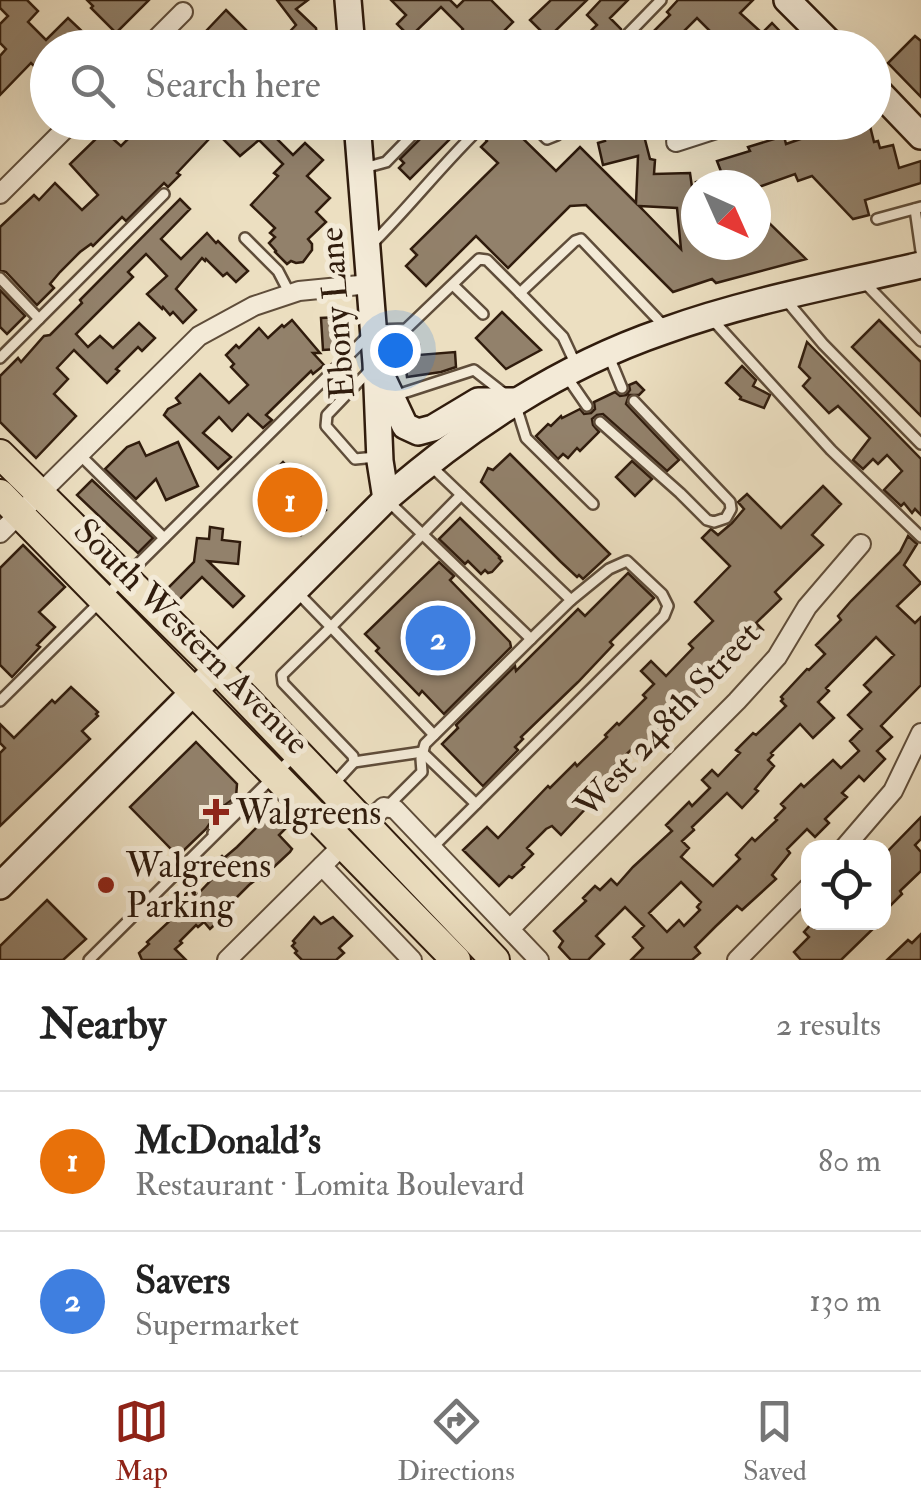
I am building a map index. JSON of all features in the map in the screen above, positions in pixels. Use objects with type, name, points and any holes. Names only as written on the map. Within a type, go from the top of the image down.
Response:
[{"type":"main road","points":[[348,0],[350,30]]},
{"type":"main road","points":[[787,0],[817,30]]},
{"type":"main road","points":[[891,105],[921,136]]},
{"type":"main road","name":"Ebony Lane","points":[[359,140],[386,499]]},
{"type":"main road","points":[[0,886],[386,499],[428,463],[514,401],[667,329],[783,296],[921,264]]},
{"type":"main road","points":[[376,363],[406,426],[418,432],[433,428],[478,401],[514,401]]},
{"type":"main road","name":"South Western Avenue","points":[[0,454],[15,509],[103,599],[276,774],[354,834],[495,960]]},
{"type":"main road","name":"South Western Avenue","points":[[15,509],[124,578],[217,669],[330,789],[354,834],[456,960]]},
{"type":"street","points":[[164,30],[186,6]]},
{"type":"street","points":[[0,194],[54,140]]},
{"type":"street","points":[[676,142],[682,140]]},
{"type":"street","points":[[15,509],[80,454],[199,336],[254,306],[299,291],[370,284]]},
{"type":"street","name":"West 248th Street","points":[[510,929],[737,702],[777,657],[807,606],[860,544]]},
{"type":"street","points":[[851,840],[893,791],[921,733]]},
{"type":"street","points":[[227,960],[354,834],[388,806],[539,960]]},
{"type":"street","points":[[322,866],[412,960]]},
{"type":"street","points":[[737,960],[801,895]]},
{"type":"lane","points":[[632,30],[661,0]]},
{"type":"lane","points":[[361,168],[386,162],[407,140]]},
{"type":"lane","points":[[368,249],[469,140]]},
{"type":"lane","points":[[0,358],[164,194]]},
{"type":"lane","points":[[877,219],[918,208],[921,251]]},
{"type":"lane","points":[[245,238],[278,271],[290,294]]},
{"type":"lane","points":[[520,293],[581,239],[667,329]]},
{"type":"lane","points":[[0,700],[374,330],[406,330],[479,259],[484,258],[562,336],[571,371],[587,406]]},
{"type":"lane","points":[[0,278],[39,318]]},
{"type":"lane","points":[[861,279],[921,340]]},
{"type":"lane","points":[[452,285],[482,314]]},
{"type":"lane","points":[[783,296],[823,344],[921,444]]},
{"type":"lane","points":[[710,316],[831,450],[921,537]]},
{"type":"lane","points":[[608,354],[622,388]]},
{"type":"lane","points":[[376,363],[326,415],[326,426],[354,459],[380,456]]},
{"type":"lane","points":[[391,396],[474,370],[514,401],[526,438],[593,504]]},
{"type":"lane","points":[[600,422],[707,520],[726,518],[730,502],[634,400]]},
{"type":"lane","points":[[80,454],[164,538]]},
{"type":"lane","points":[[428,463],[570,600]]},
{"type":"lane","points":[[354,762],[353,756],[283,684],[282,675],[462,496]]},
{"type":"lane","points":[[386,499],[532,639]]},
{"type":"lane","points":[[388,806],[422,772],[425,744],[570,600],[609,569],[627,561],[662,594],[668,606],[664,616],[432,848]]},
{"type":"lane","points":[[295,590],[434,735]]},
{"type":"lane","points":[[422,752],[476,804]]},
{"type":"lane","points":[[330,789],[354,762],[422,752]]},
{"type":"lane","points":[[88,960],[296,754]]},
{"type":"building","points":[[0,0],[27,0],[38,11],[28,22],[36,30],[30,30],[30,64],[0,95],[0,56],[6,49],[0,43],[0,24],[8,16],[0,8]]},
{"type":"building","points":[[87,0],[149,0],[119,30],[113,30]]},
{"type":"building","points":[[277,0],[308,0],[296,9],[316,30],[291,30],[296,25]]},
{"type":"building","points":[[391,0],[450,0],[457,7],[464,0],[491,0],[513,22],[505,30],[462,30],[441,7],[417,30],[403,30],[397,24],[406,15]]},
{"type":"building","points":[[551,0],[587,0],[556,30],[540,30],[530,20]]},
{"type":"building","points":[[601,0],[628,0],[610,18],[621,30],[592,30],[597,25],[587,15]]},
{"type":"building","points":[[678,0],[753,0],[740,13],[759,30],[709,30],[697,18],[685,30],[655,30]]},
{"type":"building","points":[[226,10],[246,30],[207,30]]},
{"type":"building","points":[[68,18],[81,30],[56,30]]},
{"type":"building","points":[[915,36],[921,41],[921,97],[891,66],[891,60]]},
{"type":"building","points":[[95,140],[114,140],[121,146],[127,140],[208,140],[168,187],[164,183],[126,221],[122,217],[93,246],[80,252],[50,284],[54,288],[37,305],[0,270],[0,227],[34,195],[39,200],[55,183],[82,210],[98,195],[70,164]]},
{"type":"building","points":[[224,140],[259,140],[240,156]]},
{"type":"building","points":[[259,140],[278,140],[293,155],[305,143],[323,160],[307,176],[330,198],[316,212],[326,222],[308,239],[312,250],[303,262],[287,264],[269,243],[275,237],[270,233],[275,228],[251,205],[278,176],[274,173],[283,164]]},
{"type":"building","points":[[419,140],[449,140],[410,179],[399,168],[404,163],[400,159]]},
{"type":"building","points":[[486,140],[524,140],[556,171],[580,147],[636,203],[638,156],[603,165],[598,143],[645,140],[650,159],[655,160],[654,174],[681,173],[681,249],[681,260],[771,260],[771,225],[806,259],[716,283],[712,279],[673,292],[586,205],[570,206],[508,268],[476,236],[426,286],[406,266],[417,255],[411,249],[498,163],[481,147]],"holes":[[[639,206],[677,208],[681,249]]]},
{"type":"building","points":[[785,140],[786,144],[798,140],[874,140],[880,148],[893,145],[899,168],[921,161],[921,183],[865,200],[869,215],[853,219],[812,176],[798,181],[795,174],[771,183],[771,170],[720,170],[717,161],[750,151],[748,147]]},
{"type":"building","points":[[180,199],[190,209],[161,239],[181,259],[207,233],[248,271],[236,282],[202,258],[176,289],[196,310],[183,323],[147,294],[167,276],[146,254],[128,272],[133,277],[76,334],[88,347],[100,336],[113,348],[139,323],[155,338],[142,351],[138,347],[107,383],[74,350],[57,368],[68,379],[54,394],[76,416],[36,458],[0,422],[0,376],[18,358],[21,362],[44,336],[50,335]]},
{"type":"building","points":[[0,290],[25,316],[7,334],[0,327]]},
{"type":"building","points":[[502,312],[541,350],[506,369],[476,338]]},
{"type":"building","points":[[339,317],[338,349],[323,350],[321,318]]},
{"type":"building","points":[[292,320],[320,353],[313,353],[324,365],[313,374],[311,371],[266,415],[272,420],[263,428],[248,414],[232,431],[219,417],[203,433],[231,457],[218,469],[164,415],[180,403],[176,398],[200,374],[229,403],[248,385],[231,367],[234,364],[226,355],[259,328],[268,338]]},
{"type":"building","points":[[879,320],[921,362],[921,416],[852,347]]},
{"type":"building","points":[[807,342],[921,459],[921,515],[915,509],[912,513],[904,503],[901,506],[884,490],[902,471],[887,455],[878,464],[873,459],[863,469],[853,460],[870,438],[838,406],[829,413],[803,386],[810,378],[799,367]]},
{"type":"building","points":[[419,345],[419,355],[455,352],[456,367],[407,377],[403,346]]},
{"type":"building","points":[[742,366],[756,380],[753,386],[770,395],[764,408],[740,399],[726,383]]},
{"type":"building","points":[[636,382],[644,390],[639,395],[629,395],[626,404],[679,460],[667,471],[603,414],[592,419],[599,432],[568,458],[563,454],[558,459],[536,436],[561,416],[580,409],[584,414],[591,413],[594,402],[615,392],[626,395],[629,385]]},
{"type":"building","points":[[139,442],[146,456],[178,442],[198,486],[166,500],[156,479],[136,499],[105,469],[127,447]]},
{"type":"building","points":[[510,454],[610,554],[583,579],[481,482],[488,468],[493,470]]},
{"type":"building","points":[[632,461],[652,479],[635,496],[616,477]]},
{"type":"building","points":[[283,462],[326,510],[301,535],[282,517],[275,524],[262,511],[268,504],[259,496],[262,491],[258,487]]},
{"type":"building","points":[[92,480],[153,538],[138,553],[77,495]]},
{"type":"building","points":[[823,486],[841,504],[812,535],[823,545],[775,592],[781,599],[756,623],[763,630],[685,712],[670,725],[666,721],[641,751],[636,745],[613,767],[617,771],[586,801],[589,805],[561,835],[552,826],[546,829],[527,848],[533,854],[524,867],[499,886],[463,850],[487,827],[498,838],[548,786],[575,763],[577,766],[646,698],[643,695],[654,684],[641,671],[651,661],[666,676],[693,648],[689,644],[713,621],[695,602],[730,566],[702,538],[711,529],[718,535],[732,523],[744,509],[738,502],[747,494],[781,528]]},
{"type":"building","points":[[460,518],[500,557],[502,561],[492,572],[485,570],[481,574],[439,539]]},
{"type":"building","points":[[210,527],[223,529],[222,540],[240,542],[238,564],[208,561],[244,596],[233,607],[202,577],[177,602],[166,590],[194,562],[197,538],[209,539]]},
{"type":"building","points":[[908,536],[917,544],[904,565],[921,583],[897,606],[915,623],[921,617],[921,685],[881,726],[892,737],[877,751],[885,759],[864,781],[859,776],[842,793],[847,797],[825,819],[829,823],[815,837],[807,829],[787,849],[790,853],[772,875],[776,879],[742,910],[737,906],[715,927],[695,947],[700,953],[692,960],[631,960],[643,948],[633,937],[644,926],[625,907],[596,936],[604,944],[588,960],[571,960],[559,947],[563,941],[554,931],[586,901],[583,898],[595,886],[600,890],[611,879],[617,885],[672,831],[666,825],[710,788],[702,780],[712,770],[718,776],[740,753],[736,750],[786,706],[781,697],[825,654],[816,645],[841,620],[838,616],[851,601],[900,552]],"holes":[[[876,637],[894,655],[864,685],[871,692],[848,715],[862,729],[850,741],[859,751],[841,768],[833,760],[804,787],[801,784],[781,804],[785,808],[777,820],[755,841],[752,838],[736,855],[740,859],[713,886],[681,857],[689,848],[682,841],[727,793],[742,808],[774,766],[768,760],[771,753],[800,724],[813,738],[834,718],[818,702],[829,691],[826,688]],[[681,882],[701,902],[697,907],[700,910],[684,926],[679,920],[667,932],[649,913]]]},
{"type":"building","points":[[23,545],[65,587],[39,612],[55,627],[12,677],[0,665],[0,568]]},
{"type":"building","points":[[439,562],[454,576],[450,580],[511,647],[444,714],[422,691],[419,695],[376,651],[379,648],[365,634]]},
{"type":"building","points":[[628,573],[654,598],[610,642],[613,645],[578,682],[521,737],[515,747],[518,750],[483,786],[442,744],[515,666],[516,671],[578,609],[585,616]]},
{"type":"building","points":[[71,687],[98,712],[82,731],[90,739],[0,826],[0,753],[5,748],[0,743],[0,724],[14,738]]},
{"type":"building","name":"Walgreens","points":[[196,742],[237,784],[236,797],[180,854],[130,807]]},
{"type":"building","points":[[270,809],[290,824],[279,835],[292,849],[290,852],[260,880],[249,885],[232,902],[235,906],[210,929],[204,922],[196,925],[180,941],[175,949],[186,960],[142,960],[139,953],[147,942],[175,916],[170,910],[190,890],[196,896],[213,878],[206,871],[237,847]]},
{"type":"building","points":[[921,817],[921,839],[915,845],[921,852],[921,871],[891,905],[891,848]]},
{"type":"building","points":[[47,900],[86,939],[63,960],[0,960],[0,946]]},
{"type":"building","points":[[314,917],[321,924],[333,917],[352,936],[339,948],[344,953],[336,960],[302,960],[295,953],[293,941]]},
{"type":"building","points":[[872,930],[841,960],[801,960],[794,952],[809,937],[804,932]]},
{"type":"building","points":[[921,934],[921,960],[887,960],[908,940],[912,943]]},
{"type":"place","name":"McDonald's","points":[[290,500]]},
{"type":"place","name":"Savers","points":[[438,638]]},
{"type":"place","name":"Walgreens","points":[[216,812]]},
{"type":"place","name":"Walgreens Parking","points":[[106,885]]}]
